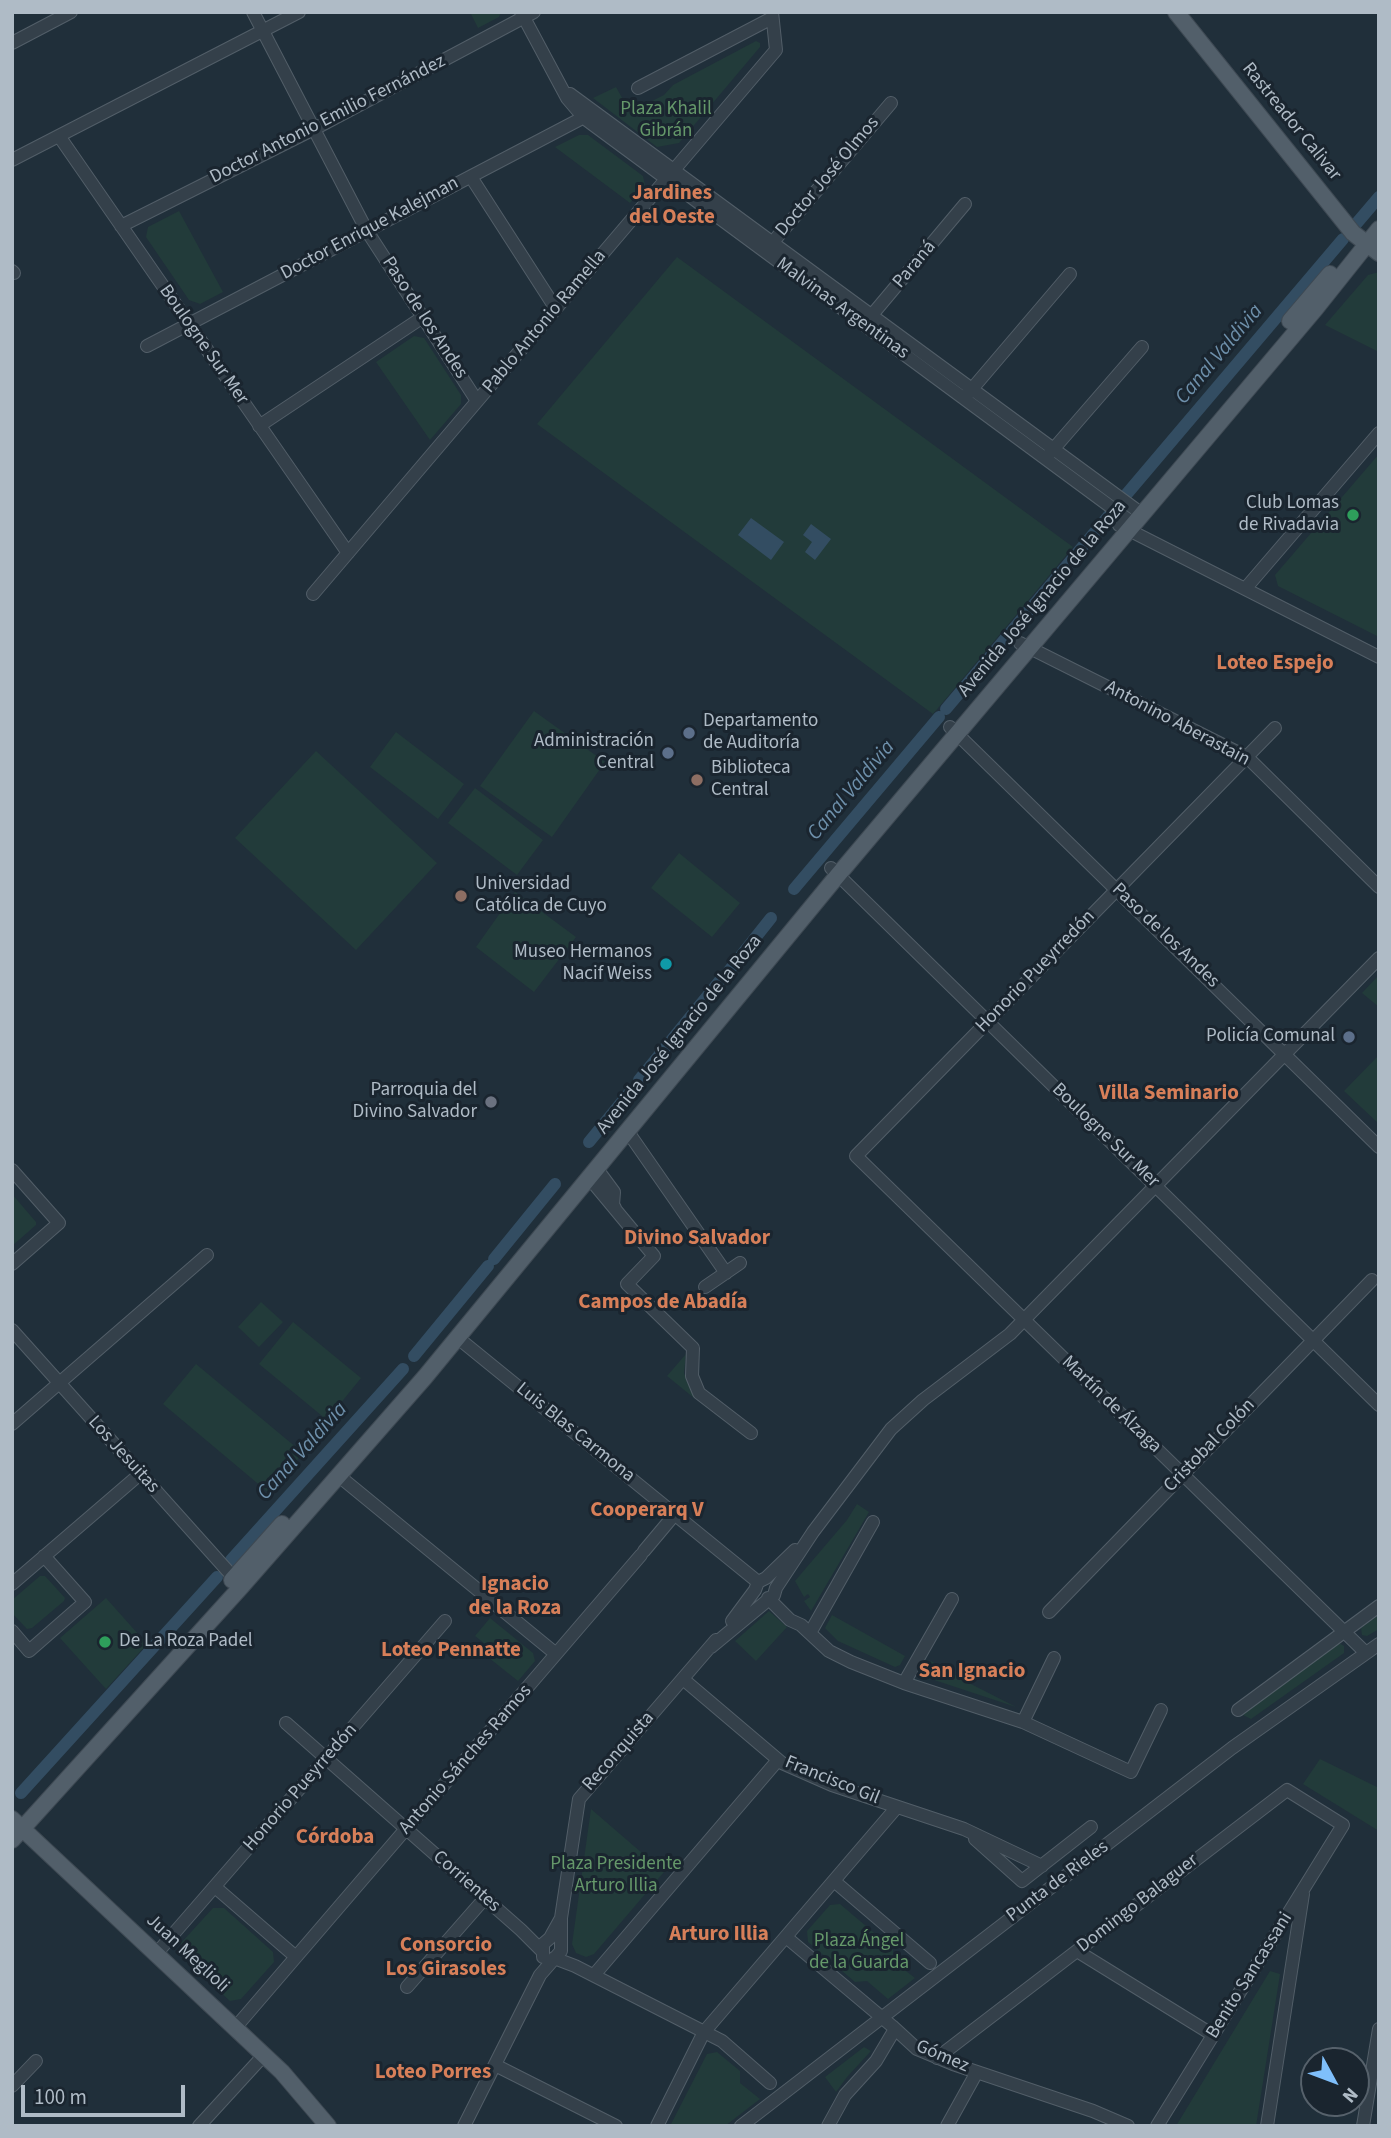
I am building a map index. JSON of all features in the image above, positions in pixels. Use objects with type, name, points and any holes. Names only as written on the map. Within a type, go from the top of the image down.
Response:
[{"type":"main road","name":"Rastreador Calivar","points":[[1176,12],[1353,233],[1373,248]]},
{"type":"main road","name":"Avenida José Ignacio de la Roza","points":[[15,1827],[418,1370],[1025,646],[1125,513],[1338,264],[1348,254],[1373,248],[1379,229]]},
{"type":"main road","name":"Avenida José Ignacio de la Roza","points":[[15,1827],[339,1476],[594,1174],[834,871]]},
{"type":"main road","name":"Juan Meglioli","points":[[15,1827],[264,2055],[288,2078],[328,2126]]},
{"type":"street","points":[[12,43],[71,12]]},
{"type":"street","name":"Paso de los Andes","points":[[253,12],[367,231],[477,401]]},
{"type":"street","points":[[12,160],[299,12]]},
{"type":"street","name":"Malvinas Argentinas","points":[[526,14],[559,85],[574,108],[588,115],[968,394],[1125,513],[1245,589],[1379,657]]},
{"type":"street","name":"Doctor Antonio Emilio Fernández","points":[[121,226],[314,129],[526,14]]},
{"type":"street","points":[[638,88],[772,15]]},
{"type":"street","name":"Pablo Antonio Ramella","points":[[313,594],[776,50],[772,15]]},
{"type":"street","name":"Doctor José Olmos","points":[[768,247],[891,103]]},
{"type":"street","name":"Doctor Enrique Kalejman","points":[[147,346],[588,115]]},
{"type":"street","name":"Boulogne Sur Mer","points":[[59,136],[348,554]]},
{"type":"street","points":[[471,177],[556,309]]},
{"type":"street","name":"Paraná","points":[[868,321],[965,204]]},
{"type":"street","points":[[968,394],[1070,274]]},
{"type":"street","points":[[259,426],[423,317]]},
{"type":"street","points":[[1049,454],[1142,346]]},
{"type":"street","points":[[1245,589],[1379,433]]},
{"type":"street","name":"Antonino Aberastain","points":[[1025,646],[1247,757],[1379,887]]},
{"type":"street","name":"Honorio Pueyrredón","points":[[856,1156],[1275,728]]},
{"type":"street","name":"Paso de los Andes","points":[[954,731],[1379,1147]]},
{"type":"street","name":"Boulogne Sur Mer","points":[[834,871],[1379,1405]]},
{"type":"street","name":"Reconquista","points":[[711,1647],[771,1594],[813,1532],[891,1429],[923,1400],[1010,1334],[1379,958]]},
{"type":"street","points":[[628,1132],[726,1273]]},
{"type":"street","name":"Martín de Álzaga","points":[[856,1156],[1366,1653]]},
{"type":"street","points":[[12,1170],[59,1223],[12,1264]]},
{"type":"street","points":[[594,1174],[615,1208],[654,1256],[627,1284],[694,1348],[692,1376],[699,1393],[751,1433]]},
{"type":"street","points":[[12,1424],[207,1255]]},
{"type":"street","points":[[705,1287],[740,1263]]},
{"type":"street","name":"Cristobal Colón","points":[[1049,1612],[1372,1280]]},
{"type":"street","name":"Los Jesuitas","points":[[12,1330],[234,1578]]},
{"type":"street","name":"Luis Blas Carmona","points":[[457,1338],[760,1583]]},
{"type":"street","points":[[12,1584],[140,1474]]},
{"type":"street","points":[[339,1476],[556,1654]]},
{"type":"street","name":"Antonio Sánches Ramos","points":[[235,2028],[675,1514]]},
{"type":"street","points":[[805,1629],[873,1522]]},
{"type":"street","name":"Reconquista","points":[[464,2126],[551,1949],[561,1917],[579,1799],[711,1647],[760,1583],[813,1532]]},
{"type":"street","points":[[12,1631],[29,1651],[85,1602],[44,1556]]},
{"type":"street","points":[[772,1581],[771,1594],[761,1598],[760,1583],[772,1581]]},
{"type":"street","points":[[771,1594],[796,1615],[805,1629],[829,1651],[851,1662],[904,1683],[1023,1722],[1131,1772],[1161,1710]]},
{"type":"street","points":[[904,1683],[952,1600]]},
{"type":"street","points":[[1238,1710],[1379,1606]]},
{"type":"street","name":"Honorio Pueyrredón","points":[[156,1954],[445,1621]]},
{"type":"street","name":"Punta de Rieles","points":[[741,2126],[1233,1748],[1379,1644]]},
{"type":"street","points":[[1023,1722],[1054,1658]]},
{"type":"street","name":"Francisco Gil","points":[[683,1679],[778,1760],[832,1785],[964,1829],[1042,1866],[1022,1881],[964,1829]]},
{"type":"street","name":"Corrientes","points":[[286,1723],[521,1930],[575,1966],[722,2041],[770,2083]]},
{"type":"street","points":[[594,1975],[778,1760]]},
{"type":"street","name":"Domingo Balaguer","points":[[937,2058],[1287,1790],[1343,1825]]},
{"type":"street","points":[[657,2126],[704,2032],[897,1807]]},
{"type":"street","name":"Benito Sancassani","points":[[1157,2126],[1343,1825]]},
{"type":"street","points":[[1042,1866],[1091,1828]]},
{"type":"street","points":[[834,1881],[930,1963]]},
{"type":"street","points":[[215,1887],[296,1957]]},
{"type":"street","points":[[1267,2126],[1304,1889]]},
{"type":"street","points":[[407,1987],[485,1898]]},
{"type":"street","name":"Gómez","points":[[786,1937],[917,2049],[1128,2126]]},
{"type":"street","points":[[1077,1951],[1213,2035]]},
{"type":"street","points":[[828,2126],[845,2095],[876,2061],[895,2029]]},
{"type":"street","points":[[1363,2126],[1379,2029]]},
{"type":"street","points":[[199,2126],[264,2055]]},
{"type":"street","points":[[12,2086],[36,2061]]},
{"type":"street","points":[[495,2065],[616,2126]]},
{"type":"street","points":[[947,2126],[977,2072]]},
{"type":"green space","points":[[470,12],[501,12],[499,17],[478,28]]},
{"type":"green space","name":"Plaza Khalil Gibrán","points":[[756,41],[760,43],[760,47],[679,143],[657,147],[593,98],[616,87],[630,112],[664,95],[673,85]]},
{"type":"green space","points":[[579,135],[588,135],[643,176],[645,185],[630,203],[555,147]]},
{"type":"green space","points":[[179,211],[223,292],[200,304],[189,300],[146,237],[148,227]]},
{"type":"green space","points":[[677,257],[1073,547],[933,714],[537,424]]},
{"type":"green space","points":[[1379,272],[1379,352],[1325,325],[1368,275]]},
{"type":"green space","points":[[414,336],[424,338],[461,395],[461,404],[430,440],[376,362]]},
{"type":"green space","name":"Club Lomas de Rivadavia","points":[[1379,454],[1379,637],[1278,586],[1275,575]]},
{"type":"green space","points":[[534,711],[605,762],[552,837],[480,786]]},
{"type":"green space","points":[[396,732],[464,784],[438,819],[370,767]]},
{"type":"green space","points":[[316,751],[437,863],[356,950],[235,838]]},
{"type":"green space","points":[[475,788],[543,840],[517,875],[448,823]]},
{"type":"green space","points":[[679,853],[740,903],[712,937],[651,888]]},
{"type":"green space","points":[[515,892],[576,937],[534,992],[476,947]]},
{"type":"green space","points":[[1379,975],[1379,1007],[1362,993]]},
{"type":"green space","points":[[1379,1055],[1379,1124],[1344,1091]]},
{"type":"green space","points":[[12,1194],[36,1225],[12,1246]]},
{"type":"green space","points":[[261,1302],[283,1322],[259,1347],[238,1327]]},
{"type":"green space","points":[[293,1322],[361,1378],[327,1420],[259,1364]]},
{"type":"green space","points":[[686,1354],[684,1373],[694,1398],[667,1376]]},
{"type":"green space","points":[[196,1364],[303,1453],[269,1493],[163,1404]]},
{"type":"green space","points":[[857,1504],[869,1512],[811,1611],[804,1601],[810,1597],[808,1594],[804,1597],[795,1581],[847,1520]]},
{"type":"green space","points":[[40,1576],[45,1576],[65,1598],[32,1628],[27,1629],[12,1613],[12,1600]]},
{"type":"green space","name":"De La Roza Padel","points":[[106,1598],[147,1644],[106,1689],[60,1638]]},
{"type":"green space","points":[[769,1611],[787,1627],[756,1661],[735,1641]]},
{"type":"green space","points":[[832,1615],[905,1656],[900,1665],[895,1667],[838,1641],[825,1628]]},
{"type":"green space","points":[[1379,1615],[1379,1629],[1367,1636],[1362,1635],[1361,1628]]},
{"type":"green space","points":[[490,1618],[533,1653],[535,1661],[518,1681],[484,1654],[489,1647],[475,1636]]},
{"type":"green space","points":[[1339,1643],[1344,1646],[1344,1653],[1251,1719],[1241,1714]]},
{"type":"green space","points":[[931,1661],[969,1683],[1016,1707],[922,1676]]},
{"type":"green space","points":[[1320,1759],[1379,1788],[1379,1831],[1303,1784]]},
{"type":"green space","name":"Plaza Presidente Arturo Illia","points":[[591,1809],[664,1872],[594,1954],[586,1957],[576,1953],[572,1944]]},
{"type":"green space","name":"Plaza Ángel de la Guarda","points":[[840,1904],[893,1949],[893,1961],[915,1978],[888,1999],[867,1981],[855,1982],[808,1942],[807,1931],[830,1905]]},
{"type":"green space","points":[[213,1908],[224,1908],[273,1952],[274,1962],[241,1999],[230,2001],[181,1956],[181,1943]]},
{"type":"green space","points":[[1270,1971],[1280,1974],[1256,2126],[1176,2126]]},
{"type":"green space","points":[[864,2047],[871,2051],[836,2092],[825,2077]]},
{"type":"green space","points":[[717,2052],[740,2071],[740,2083],[760,2099],[725,2126],[670,2126],[707,2054]]},
{"type":"water","points":[[751,518],[784,542],[771,560],[738,535]]},
{"type":"water","points":[[811,524],[831,539],[815,560],[805,552],[812,542],[803,535]]},
{"type":"waterway","name":"Canal Valdivia","points":[[1356,224],[1379,197]]},
{"type":"waterway","name":"Canal Valdivia","points":[[1125,496],[1343,239]]},
{"type":"waterway","name":"Canal Valdivia","points":[[946,709],[1110,514]]},
{"type":"waterway","name":"Canal Valdivia","points":[[794,889],[939,717]]},
{"type":"waterway","name":"Canal Valdivia","points":[[728,972],[771,918]]},
{"type":"waterway","name":"Canal Valdivia","points":[[639,1080],[722,978]]},
{"type":"waterway","name":"Canal Valdivia","points":[[589,1142],[630,1092]]},
{"type":"waterway","name":"Canal Valdivia","points":[[494,1259],[555,1184]]},
{"type":"waterway","name":"Canal Valdivia","points":[[414,1356],[488,1266]]},
{"type":"waterway","name":"Canal Valdivia","points":[[231,1560],[403,1369]]},
{"type":"waterway","name":"Canal Valdivia","points":[[21,1793],[217,1577]]},
{"type":"place","name":"Club Lomas de Rivadavia","points":[[1353,515]]},
{"type":"place","name":"Departamento de Auditoría","points":[[689,733]]},
{"type":"place","name":"Administración Central","points":[[668,753]]},
{"type":"place","name":"Biblioteca Central","points":[[697,780]]},
{"type":"place","name":"Universidad Católica de Cuyo","points":[[461,896]]},
{"type":"place","name":"Museo Hermanos Nacif Weiss","points":[[666,964]]},
{"type":"place","name":"Policía Comunal","points":[[1349,1037]]},
{"type":"place","name":"Parroquia del Divino Salvador","points":[[491,1102]]},
{"type":"place","name":"De La Roza Padel","points":[[105,1642]]},
{"type":"district","name":"Jardines del Oeste","points":[[672,206]]},
{"type":"district","name":"Loteo Espejo","points":[[1275,664]]},
{"type":"district","name":"Villa Seminario","points":[[1169,1094]]},
{"type":"district","name":"Divino Salvador","points":[[697,1239]]},
{"type":"district","name":"Campos de Abadía","points":[[663,1303]]},
{"type":"district","name":"Cooperarq V","points":[[647,1511]]},
{"type":"district","name":"Ignacio de la Roza","points":[[515,1597]]},
{"type":"district","name":"Loteo Pennatte","points":[[451,1651]]},
{"type":"district","name":"San Ignacio","points":[[972,1672]]},
{"type":"district","name":"Córdoba","points":[[335,1838]]},
{"type":"district","name":"Arturo Illia","points":[[719,1935]]},
{"type":"district","name":"Consorcio Los Girasoles","points":[[446,1958]]},
{"type":"district","name":"Loteo Porres","points":[[433,2073]]}]
